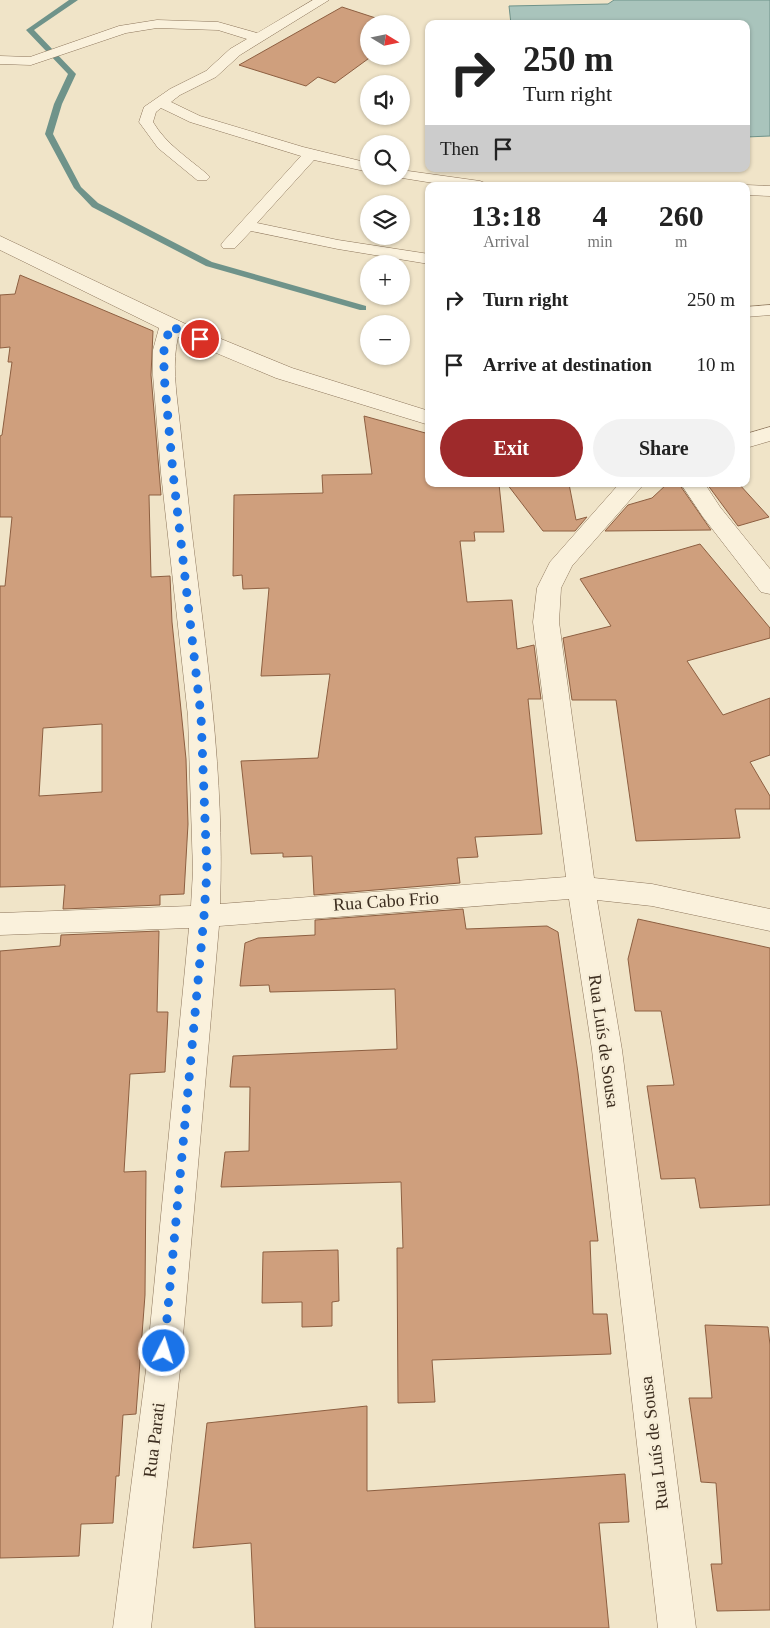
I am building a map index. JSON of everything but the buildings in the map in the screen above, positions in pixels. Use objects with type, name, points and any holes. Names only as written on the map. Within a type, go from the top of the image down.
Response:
[{"type":"street","points":[[0,242],[170,326],[284,373],[425,417]]},
{"type":"street","name":"Rua Parati","points":[[132,1628],[163,1370],[207,871],[201,716],[173,473],[164,375],[164,350],[170,326]]},
{"type":"street","points":[[750,440],[770,434]]},
{"type":"street","name":"Rua Luís de Sousa","points":[[629,487],[562,562],[549,588],[546,622],[581,887],[607,1050],[677,1628]]},
{"type":"street","points":[[695,487],[711,512],[770,586]]},
{"type":"street","name":"Rua Cabo Frio","points":[[0,924],[204,916],[581,887],[652,895],[770,920]]},
{"type":"lane","points":[[202,177],[170,151],[149,129],[146,122],[149,110],[173,91],[196,82],[227,62],[235,52],[322,0]]},
{"type":"lane","points":[[0,60],[31,62],[62,49],[124,29],[146,25],[174,23],[236,30],[258,38]]},
{"type":"lane","points":[[164,100],[164,104],[168,107],[195,118],[311,154],[360,166]]},
{"type":"lane","points":[[229,245],[311,154]]},
{"type":"lane","points":[[410,175],[454,182]]},
{"type":"lane","points":[[750,190],[770,191]]},
{"type":"lane","points":[[247,225],[290,236],[425,258]]},
{"type":"lane","points":[[750,312],[770,310]]},
{"type":"water","points":[[614,0],[770,0],[770,136],[750,137],[750,20],[511,20],[509,6],[608,4]]},
{"type":"waterway","points":[[74,0],[30,30],[72,74],[58,104],[49,134],[78,188],[95,205],[209,264],[363,308]]},
{"type":"route","points":[[164,1351],[207,871],[201,716],[167,416],[164,350],[170,326],[200,339]]}]
